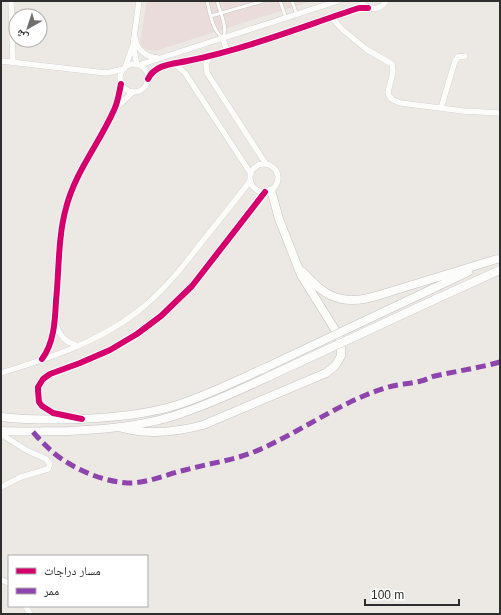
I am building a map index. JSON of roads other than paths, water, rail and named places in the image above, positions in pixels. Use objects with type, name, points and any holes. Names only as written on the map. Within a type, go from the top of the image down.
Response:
[{"type":"main road","points":[[122,428],[153,432],[186,429],[203,425],[321,376],[331,370],[341,356],[341,342],[339,336],[306,284],[268,191]]},
{"type":"main road","points":[[297,265],[319,288],[326,293],[334,297],[350,300],[367,298],[498,259]]},
{"type":"main road","points":[[1,417],[40,420],[82,419],[138,414],[172,407],[210,393],[268,367],[498,259]]},
{"type":"main road","points":[[1,432],[122,428],[187,412],[228,396],[436,298],[500,270]]},
{"type":"street","points":[[11,1],[14,62]]},
{"type":"street","points":[[42,360],[48,349],[55,322],[62,226],[66,208],[78,175],[114,110],[121,82],[121,72],[133,45],[139,1]]},
{"type":"street","points":[[106,73],[132,64],[138,65],[162,58],[338,1]]},
{"type":"street","points":[[361,1],[368,8]]},
{"type":"street","points":[[1,61],[106,73],[114,76],[128,91],[137,92],[145,87],[148,79],[156,69],[174,63],[227,52],[359,8],[377,9],[386,1]]},
{"type":"street","points":[[332,18],[348,35],[366,49],[392,64],[393,72],[388,92],[390,99],[402,103],[500,114]]},
{"type":"street","points":[[134,34],[137,46],[145,54],[150,57],[162,58]]},
{"type":"street","points":[[223,38],[227,52]]},
{"type":"street","points":[[133,45],[138,65],[146,71],[148,79]]},
{"type":"street","points":[[82,419],[53,413],[42,406],[39,402],[38,391],[42,379],[50,374],[80,364],[110,350],[138,334],[161,316],[192,286],[268,191],[275,187],[278,178],[274,169],[266,164],[207,73],[206,64],[210,56]]},
{"type":"street","points":[[441,108],[455,61],[458,57],[465,56]]},
{"type":"street","points":[[174,63],[185,73],[251,174]]},
{"type":"street","points":[[114,110],[133,92]]},
{"type":"street","points":[[1,372],[42,360],[79,346],[126,320],[159,294],[178,273],[250,181],[252,170],[258,165],[266,164]]},
{"type":"street","points":[[250,181],[256,189],[268,191]]},
{"type":"street","points":[[55,322],[60,336],[69,343],[79,346]]},
{"type":"street","points":[[1,432],[26,450],[46,459],[50,464],[48,469],[21,477],[1,487]]},
{"type":"lane","points":[[207,1],[216,31],[223,38]]},
{"type":"lane","points":[[217,1],[225,29],[223,38]]},
{"type":"lane","points":[[211,16],[263,1]]},
{"type":"lane","points":[[280,1],[286,18]]},
{"type":"lane","points":[[292,1],[297,15]]}]
